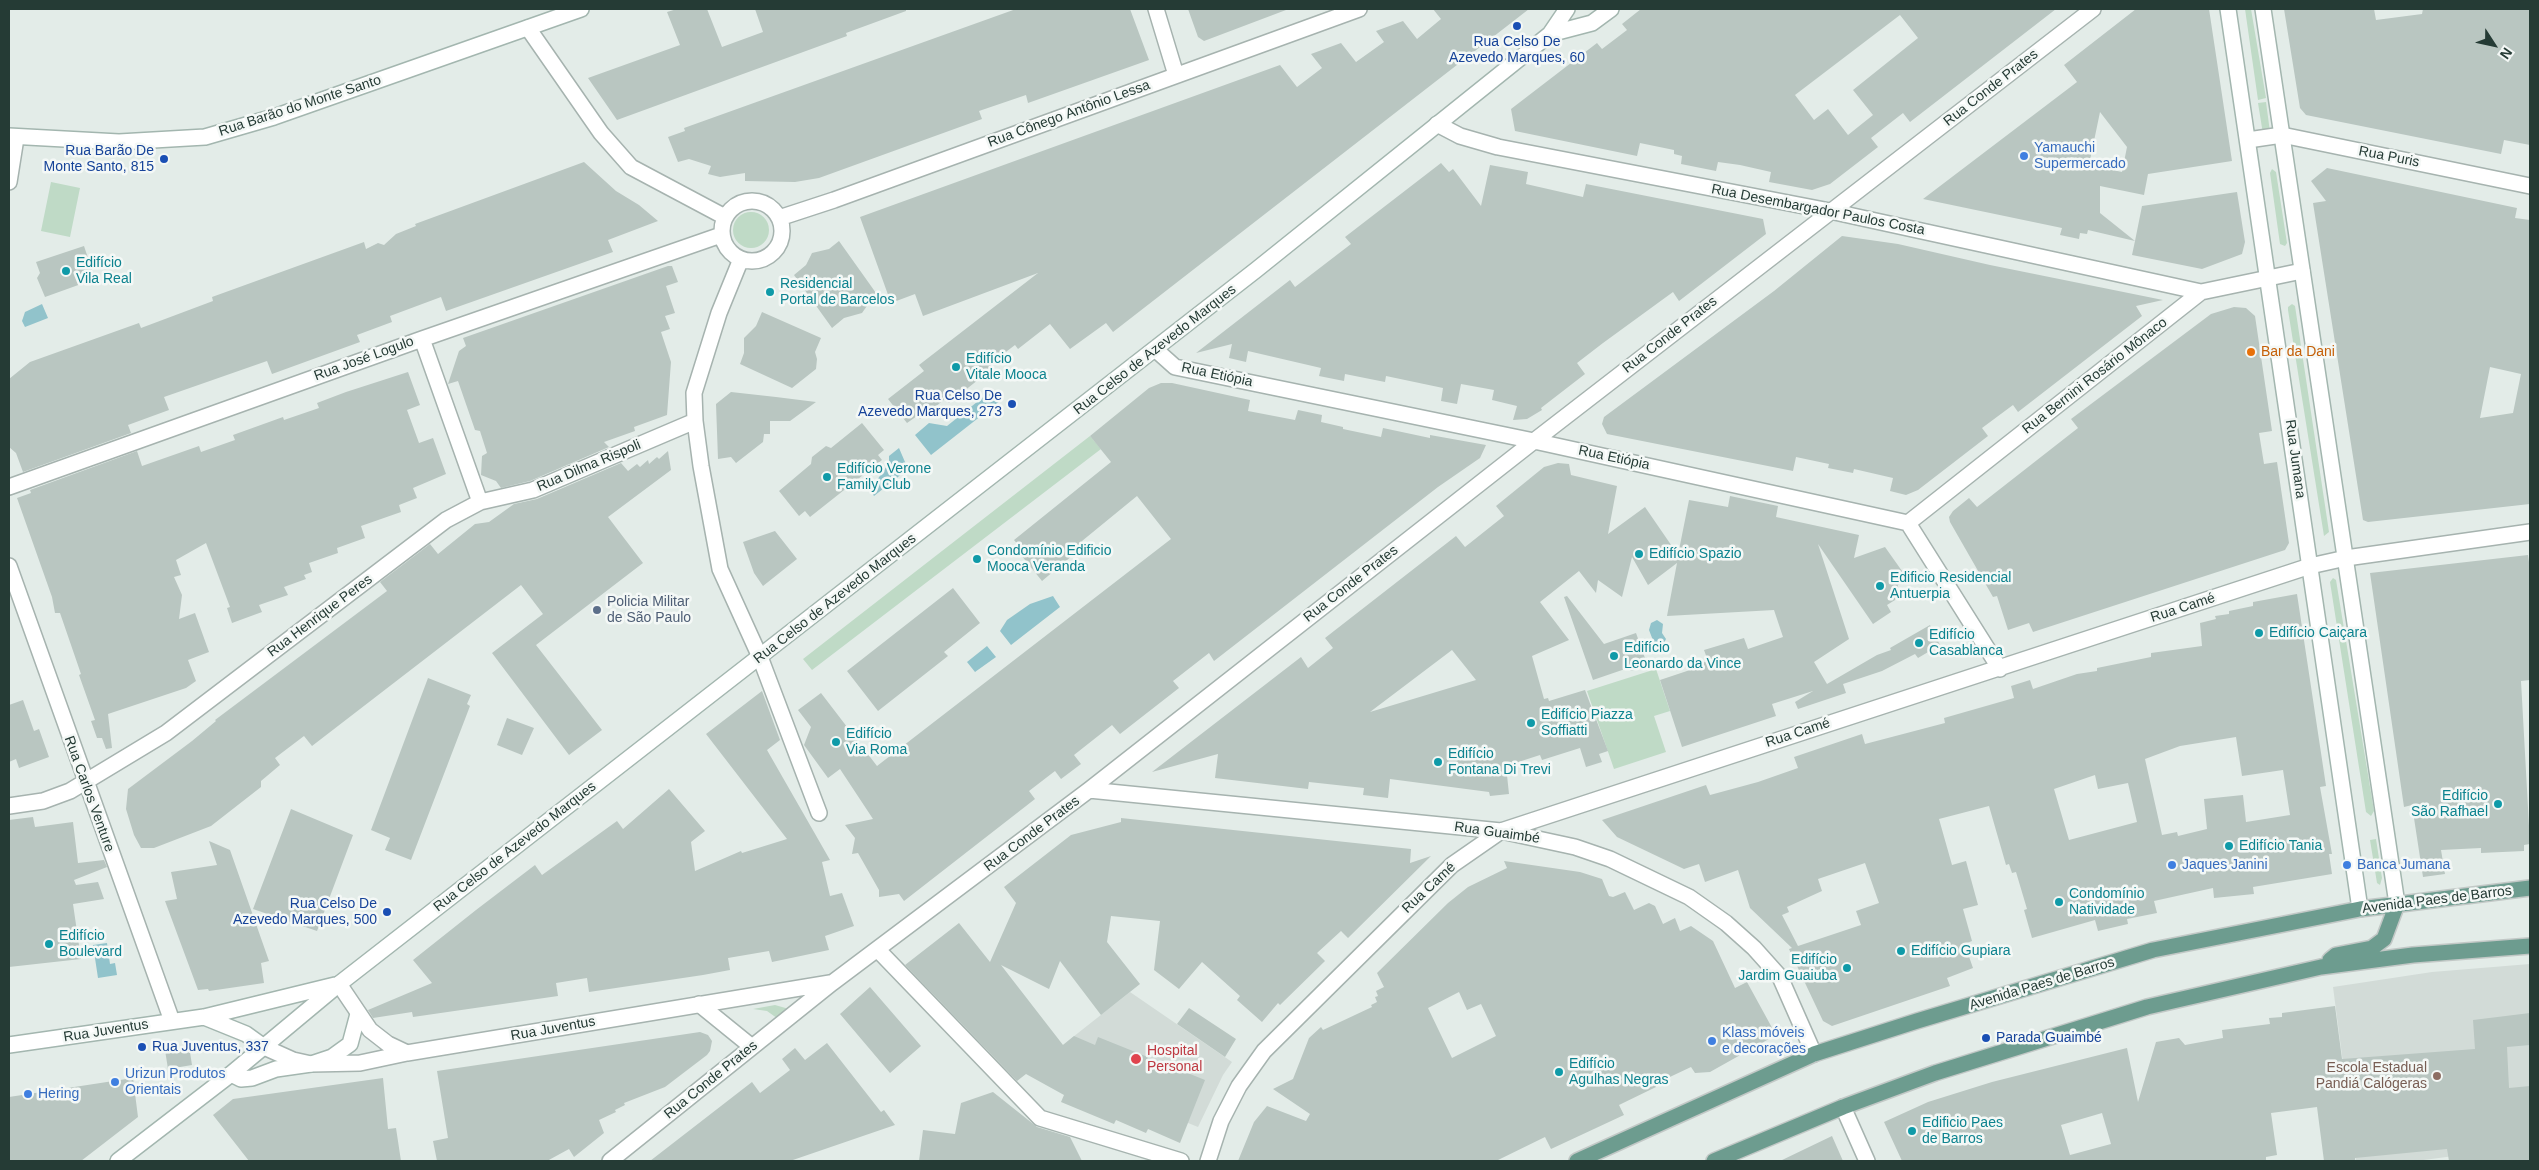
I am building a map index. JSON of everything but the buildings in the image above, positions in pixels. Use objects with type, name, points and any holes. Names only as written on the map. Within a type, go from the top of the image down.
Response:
[{"type":"main road","name":"Avenida Paes de Barros","points":[[1577,1161],[1814,1054],[2153,950],[2360,909],[2530,888]]},
{"type":"main road","points":[[2321,967],[2336,955],[2372,948],[2384,939],[2397,904]]},
{"type":"main road","points":[[1714,1161],[1842,1107],[1935,1073],[2147,1007],[2321,967],[2413,955],[2530,946]]},
{"type":"street","name":"Rua Barão do Monte Santo","points":[[12,137],[119,142],[205,137],[274,118],[581,9]]},
{"type":"street","points":[[1156,9],[1176,75]]},
{"type":"street","name":"Rua Cônego Antônio Lessa","points":[[779,218],[834,200],[1359,9]]},
{"type":"street","name":"Rua Celso de Azevedo Marques","points":[[118,1161],[231,1074],[339,984],[1156,350],[1550,34],[1567,9]]},
{"type":"street","name":"Rua Celso de Azevedo Marques","points":[[1550,34],[1592,23],[1611,9]]},
{"type":"street","name":"Rua Conde Prates","points":[[610,1161],[832,983],[1089,790],[1534,441],[2093,9]]},
{"type":"street","name":"Rua Jumana","points":[[2228,9],[2360,909]]},
{"type":"street","points":[[2263,9],[2397,904]]},
{"type":"street","points":[[528,28],[601,133],[631,167],[725,217]]},
{"type":"street","name":"Rua Desembargador Paulos Costa","points":[[1437,124],[1460,136],[1498,147],[1830,211],[2201,292]]},
{"type":"street","name":"Rua Puris","points":[[2248,140],[2282,135],[2530,186]]},
{"type":"street","points":[[9,182],[12,137]]},
{"type":"street","points":[[744,202],[764,203],[779,218],[781,238],[773,253],[758,261],[741,259],[727,249],[721,235],[725,217],[735,206],[744,202]]},
{"type":"street","name":"Rua José Logulo","points":[[9,487],[422,339],[721,235]]},
{"type":"street","points":[[741,259],[719,313],[694,393],[695,421],[708,515],[720,569],[760,657],[819,813]]},
{"type":"street","name":"Rua Bernini Rosário Mônaco","points":[[1908,523],[2201,292],[2302,270]]},
{"type":"street","points":[[422,339],[480,502]]},
{"type":"street","name":"Rua Etiópia","points":[[1156,350],[1176,367],[1534,441],[1908,523]]},
{"type":"street","name":"Rua Dilma Rispoli","points":[[480,502],[533,490],[695,421]]},
{"type":"street","name":"Rua Henrique Peres","points":[[9,806],[42,801],[85,783],[166,733],[425,535],[480,502]]},
{"type":"street","points":[[1908,523],[2000,669]]},
{"type":"street","name":"Rua Camé","points":[[1208,1161],[1221,1121],[1239,1086],[1264,1051],[1452,865],[1501,831],[2310,566],[2346,558],[2530,532]]},
{"type":"street","name":"Rua Carlos Venture","points":[[9,566],[85,783],[172,1021]]},
{"type":"street","name":"Rua Guaimbé","points":[[1089,790],[1501,831],[1575,846],[1610,859],[1689,897],[1726,923],[1754,948],[1780,977],[1814,1054]]},
{"type":"street","points":[[878,950],[1040,1118],[1181,1161]]},
{"type":"street","name":"Rua Juventus","points":[[204,1017],[246,1034],[264,1047],[293,1060],[311,1064],[360,1063],[699,1004],[832,983]]},
{"type":"street","points":[[339,984],[370,1030],[388,1044],[408,1054]]},
{"type":"street","name":"Rua Juventus","points":[[9,1046],[204,1017],[339,984]]},
{"type":"street","points":[[699,1004],[752,1047]]},
{"type":"street","points":[[231,1074],[241,1079],[252,1078],[276,1069],[311,1064],[332,1057],[350,1044],[358,1014]]},
{"type":"street","points":[[1842,1107],[1867,1161]]},
{"type":"shaded area","name":"Escola Estadual Pandiá Calógeras","points":[[2530,964],[2530,1146],[2416,1161],[2356,1161],[2333,987],[2432,972]]},
{"type":"shaded area","name":"Hospital Personal","points":[[1130,992],[1232,1062],[1223,1075],[1198,1127],[1040,1063]]},
{"type":"green space","points":[[2245,9],[2251,9],[2266,98],[2258,100]]},
{"type":"green space","points":[[2266,102],[2270,132],[2263,134],[2258,103]]},
{"type":"green space","points":[[2272,169],[2276,172],[2287,243],[2285,246],[2280,244],[2270,173]]},
{"type":"green space","points":[[51,182],[80,188],[70,237],[41,231]]},
{"type":"green space","points":[[751,212],[758,213],[764,217],[768,223],[768,237],[764,243],[758,247],[751,248],[744,247],[738,243],[734,237],[733,230],[734,223],[738,217],[744,213]]},
{"type":"green space","points":[[2292,304],[2295,306],[2329,532],[2324,536],[2288,310],[2288,307]]},
{"type":"green space","points":[[1090,436],[1101,449],[812,670],[803,659]]},
{"type":"green space","points":[[2333,578],[2336,580],[2374,811],[2371,816],[2366,812],[2330,582]]},
{"type":"green space","points":[[1656,669],[1670,711],[1654,716],[1666,752],[1614,769],[1587,691]]},
{"type":"green space","points":[[2376,839],[2382,878],[2380,885],[2377,883],[2370,840]]},
{"type":"green space","points":[[775,1005],[789,1009],[781,1021],[767,1011],[753,1009]]},
{"type":"water","points":[[42,304],[48,318],[25,327],[22,321],[25,312]]},
{"type":"water","points":[[992,390],[1000,401],[931,455],[915,435],[929,423],[947,426]]},
{"type":"water","points":[[899,448],[908,469],[874,496],[870,490],[889,463],[889,456]]},
{"type":"water","points":[[1053,596],[1060,607],[1011,645],[1000,631],[1007,620],[1030,604]]},
{"type":"water","points":[[1657,620],[1663,624],[1662,633],[1666,639],[1662,647],[1658,647],[1654,643],[1649,630],[1651,623]]},
{"type":"water","points":[[987,646],[996,657],[975,672],[967,662]]},
{"type":"water","points":[[107,943],[110,964],[115,963],[117,975],[98,978],[93,945]]},
{"type":"place","name":"Rua Celso De Azevedo Marques, 60","points":[[1517,26]]},
{"type":"place","name":"Yamauchi Supermercado","points":[[2024,156]]},
{"type":"place","name":"Rua Barão De Monte Santo, 815","points":[[164,159]]},
{"type":"place","name":"Edifício Vila Real","points":[[66,271]]},
{"type":"place","name":"Residencial Portal de Barcelos","points":[[770,292]]},
{"type":"place","name":"Bar da Dani","points":[[2251,352]]},
{"type":"place","name":"Edifício Vitale Mooca","points":[[956,367]]},
{"type":"place","name":"Rua Celso De Azevedo Marques, 273","points":[[1012,404]]},
{"type":"place","name":"Edifício Verone Family Club","points":[[827,477]]},
{"type":"place","name":"Edifício Spazio","points":[[1639,554]]},
{"type":"place","name":"Condomínio Edificio Mooca Veranda","points":[[977,559]]},
{"type":"place","name":"Edificio Residencial Antuerpia","points":[[1880,586]]},
{"type":"place","name":"Policia Militar de São Paulo","points":[[597,610]]},
{"type":"place","name":"Edifício Caiçara","points":[[2259,633]]},
{"type":"place","name":"Edifício Casablanca","points":[[1919,643]]},
{"type":"place","name":"Edifício Leonardo da Vince","points":[[1614,656]]},
{"type":"place","name":"Edifício Piazza Soffiatti","points":[[1531,723]]},
{"type":"place","name":"Edifício Via Roma","points":[[836,742]]},
{"type":"place","name":"Edifício Fontana Di Trevi","points":[[1438,762]]},
{"type":"place","name":"Edifício São Rafhael","points":[[2498,804]]},
{"type":"place","name":"Edifício Tania","points":[[2229,846]]},
{"type":"place","name":"Jaques Janini","points":[[2172,865]]},
{"type":"place","name":"Banca Jumana","points":[[2347,865]]},
{"type":"place","name":"Condomínio Natividade","points":[[2059,902]]},
{"type":"place","name":"Rua Celso De Azevedo Marques, 500","points":[[387,912]]},
{"type":"place","name":"Edifício Boulevard","points":[[49,944]]},
{"type":"place","name":"Edifício Gupiara","points":[[1901,951]]},
{"type":"place","name":"Edifício Jardim Guaiuba","points":[[1847,968]]},
{"type":"place","name":"Parada Guaimbé","points":[[1986,1038]]},
{"type":"place","name":"Klass móveis e decorações","points":[[1712,1041]]},
{"type":"place","name":"Rua Juventus, 337","points":[[142,1047]]},
{"type":"place","name":"Hospital Personal","points":[[1136,1059]]},
{"type":"place","name":"Edifício Agulhas Negras","points":[[1559,1072]]},
{"type":"place","name":"Escola Estadual Pandiá Calógeras","points":[[2437,1076]]},
{"type":"place","name":"Urizun Produtos Orientais","points":[[115,1082]]},
{"type":"place","name":"Hering","points":[[28,1094]]},
{"type":"place","name":"Edificio Paes de Barros","points":[[1912,1131]]}]
